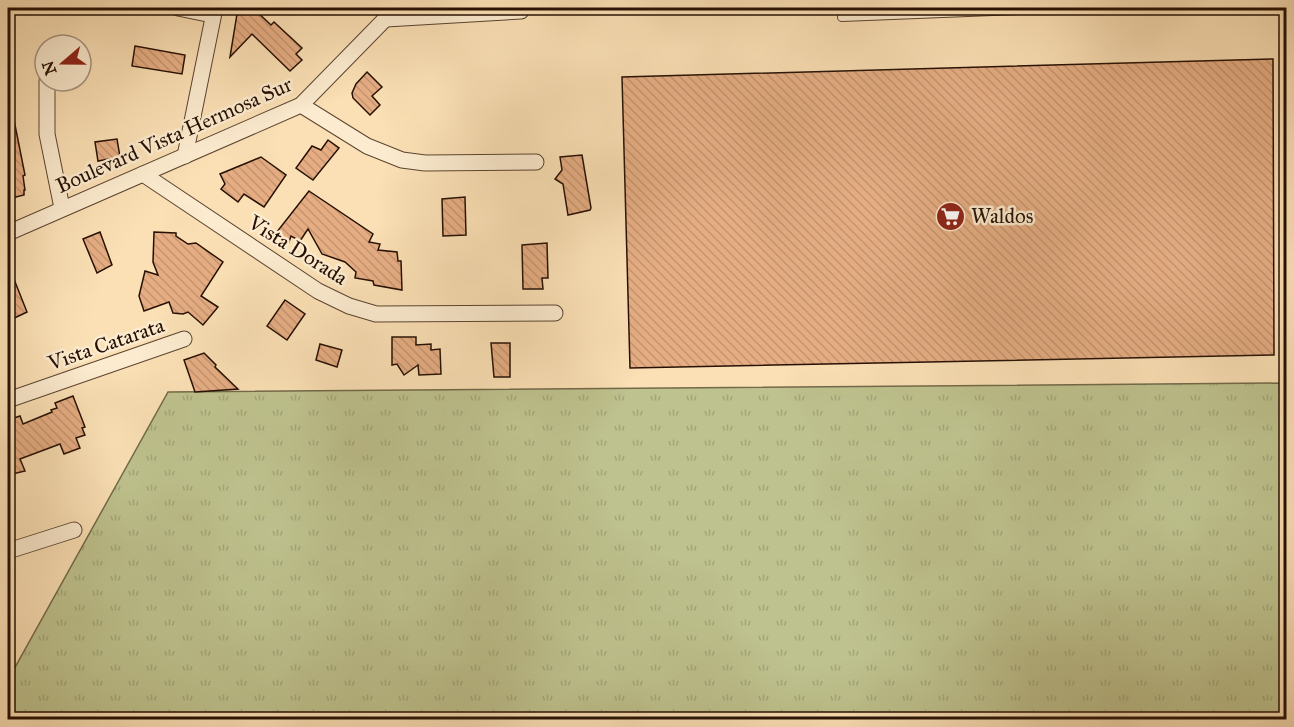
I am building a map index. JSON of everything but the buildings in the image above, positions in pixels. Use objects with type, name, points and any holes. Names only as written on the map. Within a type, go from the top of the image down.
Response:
[{"type":"street","points":[[178,8],[213,11],[185,156]]},
{"type":"street","points":[[391,13],[521,11]]},
{"type":"street","name":"Boulevard Vista Hermosa Sur","points":[[8,233],[301,105],[391,13]]},
{"type":"street","points":[[47,93],[47,134],[62,208]]},
{"type":"street","points":[[301,105],[367,146],[402,160],[425,163],[536,162]]},
{"type":"street","name":"Vista Dorada","points":[[143,174],[318,291],[349,306],[376,314],[555,313]]},
{"type":"street","name":"Vista Catarata","points":[[8,400],[184,339]]},
{"type":"street","points":[[8,551],[74,530]]},
{"type":"lane","points":[[842,16],[978,9],[1067,8]]},
{"type":"green space","points":[[1286,383],[1286,719],[8,720],[8,680],[168,392]]},
{"type":"place","name":"Waldos","points":[[950,216]]}]
